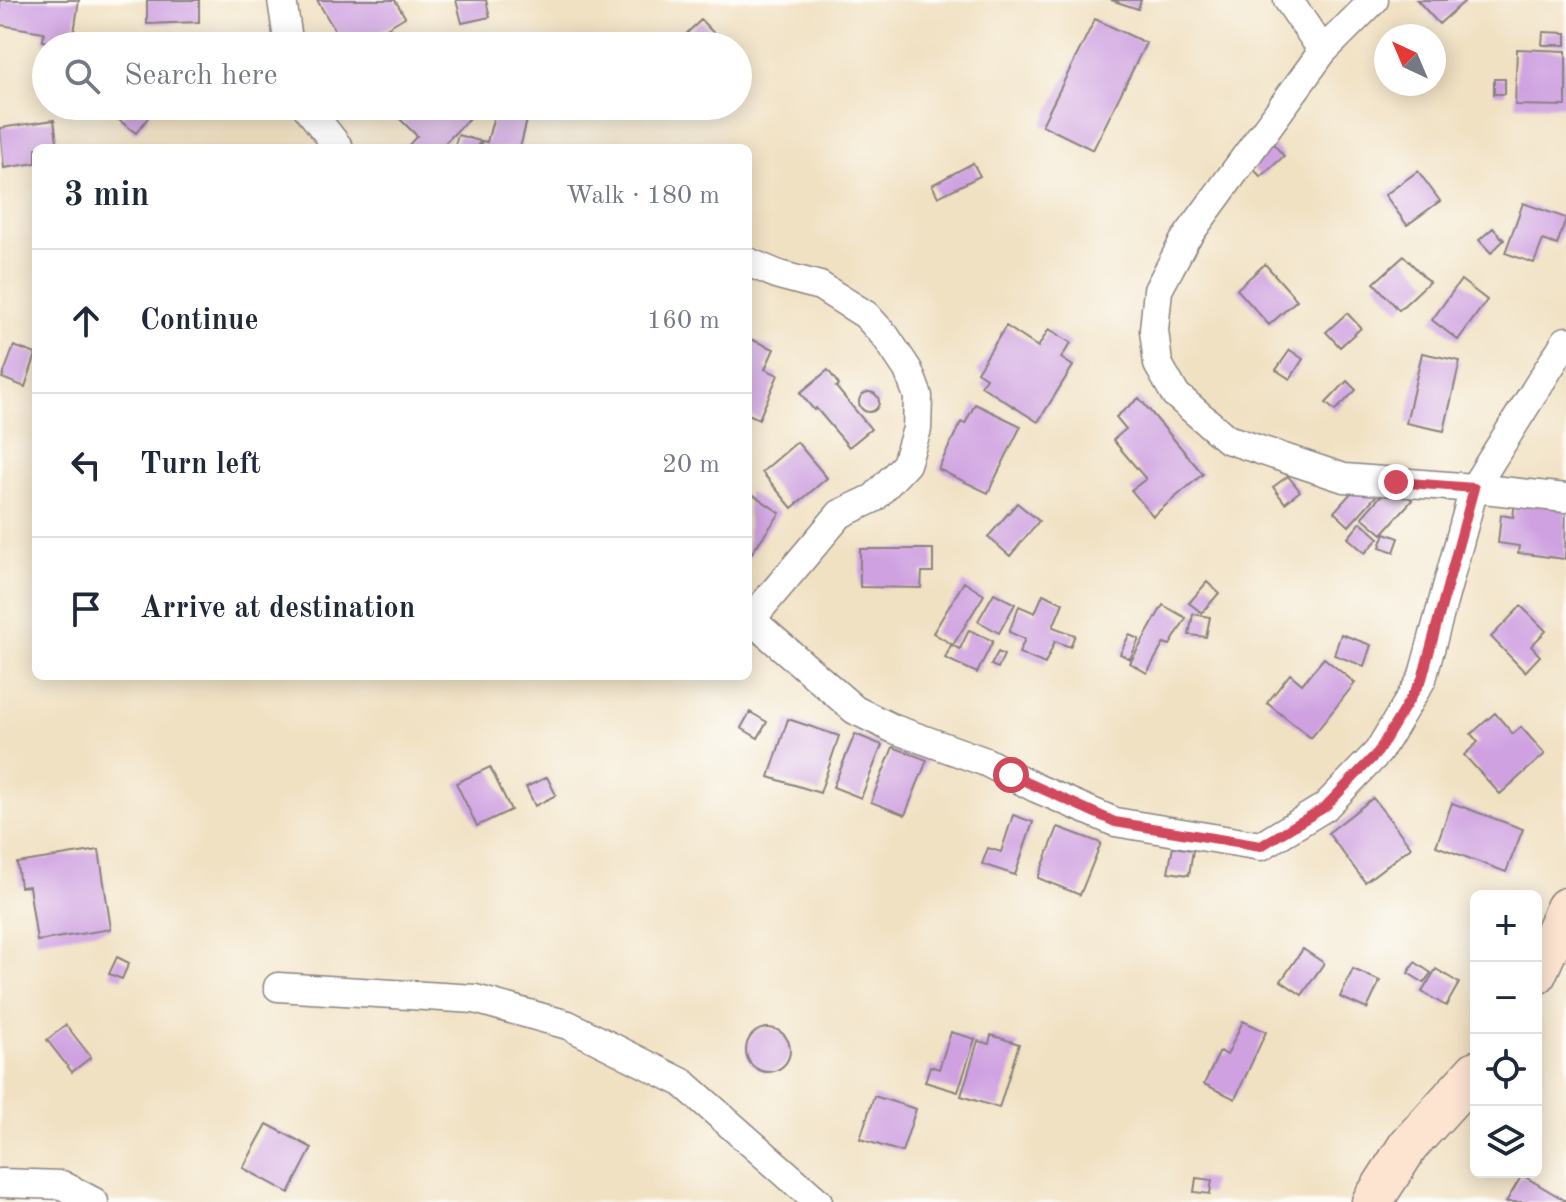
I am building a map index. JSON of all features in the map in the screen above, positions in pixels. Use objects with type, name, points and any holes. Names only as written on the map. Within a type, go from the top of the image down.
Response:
[{"type":"street","points":[[282,0],[287,32]]},
{"type":"street","points":[[1288,0],[1323,51]]},
{"type":"street","points":[[1374,0],[1323,51],[1184,241],[1158,290],[1154,330],[1158,364],[1175,394],[1227,439],[1344,478],[1566,498]]},
{"type":"street","points":[[317,120],[336,144]]},
{"type":"street","points":[[752,264],[820,286],[866,315],[886,337],[908,370],[918,396],[917,429],[906,464],[874,498],[840,514],[752,616]]},
{"type":"street","points":[[752,620],[855,710],[894,729],[986,762],[1036,788],[1115,822],[1261,846],[1325,807],[1378,752],[1422,679],[1474,488],[1566,341]]},
{"type":"street","points":[[278,987],[475,999],[568,1025],[683,1083],[818,1202]]},
{"type":"street","points":[[1372,1202],[1408,1146],[1470,1078]]},
{"type":"street","points":[[0,1167],[0,1183],[62,1185],[94,1202]]},
{"type":"building","points":[[0,0],[79,0],[74,32],[44,32],[0,25]]},
{"type":"building","points":[[147,0],[199,0],[199,22],[147,24]]},
{"type":"building","points":[[317,0],[395,0],[405,17],[380,32],[336,32]]},
{"type":"building","points":[[456,0],[486,0],[490,17],[462,23]]},
{"type":"building","points":[[1111,0],[1141,0],[1138,9]]},
{"type":"building","points":[[1417,0],[1466,0],[1439,24]]},
{"type":"building","points":[[1095,19],[1146,43],[1093,150],[1042,125]]},
{"type":"building","points":[[701,20],[712,32],[688,32]]},
{"type":"building","points":[[1543,32],[1566,33],[1566,45],[1542,45]]},
{"type":"building","points":[[1517,49],[1566,51],[1566,106],[1515,105]]},
{"type":"building","points":[[1494,79],[1505,79],[1505,94],[1494,94]]},
{"type":"building","points":[[54,120],[57,144],[32,144],[32,164],[4,168],[0,128]]},
{"type":"building","points":[[119,120],[146,120],[136,133]]},
{"type":"building","points":[[401,120],[468,120],[444,144],[410,144],[417,136]]},
{"type":"building","points":[[493,120],[527,120],[521,144],[481,144],[482,141],[487,142]]},
{"type":"building","points":[[458,135],[480,141],[479,144],[455,144]]},
{"type":"building","points":[[1269,139],[1284,156],[1261,177],[1245,160]]},
{"type":"building","points":[[973,163],[980,176],[938,197],[932,185]]},
{"type":"building","points":[[1418,171],[1440,201],[1407,225],[1385,195]]},
{"type":"building","points":[[1523,203],[1566,218],[1557,245],[1543,240],[1534,263],[1505,253]]},
{"type":"building","points":[[1493,228],[1504,240],[1491,253],[1479,240]]},
{"type":"building","points":[[1404,256],[1429,282],[1399,310],[1374,283]]},
{"type":"building","points":[[1265,264],[1297,300],[1269,325],[1237,289]]},
{"type":"building","points":[[1461,280],[1487,300],[1458,340],[1432,320]]},
{"type":"building","points":[[1347,313],[1361,328],[1340,347],[1326,332]]},
{"type":"building","points":[[1006,326],[1038,347],[1049,329],[1071,343],[1061,358],[1073,366],[1038,422],[981,386],[986,378],[977,372]]},
{"type":"building","points":[[752,340],[774,349],[765,369],[778,375],[759,419],[752,416]]},
{"type":"building","points":[[14,346],[32,353],[32,366],[25,387],[2,378]]},
{"type":"building","points":[[1290,350],[1303,359],[1290,379],[1276,370]]},
{"type":"building","points":[[1422,353],[1460,361],[1444,431],[1406,423]]},
{"type":"building","points":[[828,370],[839,385],[836,387],[871,429],[849,447],[800,393]]},
{"type":"building","points":[[1347,381],[1356,390],[1335,411],[1326,403]]},
{"type":"building","points":[[869,392],[876,395],[879,402],[876,409],[869,412],[862,409],[859,402],[862,395]]},
{"type":"building","points":[[1139,398],[1203,474],[1153,516],[1131,490],[1146,479],[1113,440],[1126,429],[1116,417]]},
{"type":"building","points":[[975,404],[1021,426],[988,493],[938,469],[961,422],[965,424]]},
{"type":"building","points":[[797,442],[827,478],[792,508],[762,472]]},
{"type":"building","points":[[1368,474],[1383,488],[1349,526],[1334,512]]},
{"type":"building","points":[[1288,476],[1300,491],[1285,503],[1273,487]]},
{"type":"building","points":[[1392,483],[1412,500],[1382,534],[1362,517]]},
{"type":"building","points":[[752,494],[780,513],[752,552]]},
{"type":"building","points":[[1516,494],[1566,499],[1565,559],[1518,553],[1519,546],[1498,543],[1501,515],[1513,517]]},
{"type":"building","points":[[1017,503],[1039,521],[1010,556],[988,537]]},
{"type":"building","points":[[1361,522],[1379,538],[1365,553],[1348,538]]},
{"type":"building","points":[[1385,533],[1399,538],[1394,552],[1380,547]]},
{"type":"building","points":[[860,549],[933,549],[933,572],[922,572],[921,588],[860,587]]},
{"type":"building","points":[[964,582],[984,595],[953,645],[933,633]]},
{"type":"building","points":[[1207,582],[1219,593],[1202,613],[1189,603]]},
{"type":"building","points":[[994,593],[1015,604],[999,633],[978,621]]},
{"type":"building","points":[[1043,594],[1063,603],[1053,627],[1075,635],[1070,647],[1055,641],[1045,664],[1019,653],[1025,639],[1009,632],[1019,606],[1035,613]]},
{"type":"building","points":[[1163,605],[1186,618],[1170,645],[1164,643],[1147,673],[1130,663]]},
{"type":"building","points":[[1521,606],[1546,631],[1531,646],[1540,656],[1525,672],[1491,637]]},
{"type":"building","points":[[1193,614],[1210,617],[1206,637],[1189,635]]},
{"type":"building","points":[[969,630],[993,641],[977,673],[945,658],[951,645],[960,649]]},
{"type":"building","points":[[1341,634],[1371,645],[1364,666],[1334,655]]},
{"type":"building","points":[[1129,635],[1139,639],[1130,659],[1120,654]]},
{"type":"building","points":[[998,652],[1004,655],[998,668],[991,665]]},
{"type":"building","points":[[1324,658],[1355,683],[1311,738],[1267,703],[1290,674],[1302,684]]},
{"type":"building","points":[[750,712],[767,722],[758,738],[741,728]]},
{"type":"building","points":[[1495,713],[1513,734],[1521,727],[1545,754],[1500,794],[1464,755],[1478,742],[1471,734]]},
{"type":"building","points":[[788,719],[839,736],[820,793],[769,777]]},
{"type":"building","points":[[855,734],[882,745],[861,798],[833,787]]},
{"type":"building","points":[[893,747],[927,760],[905,815],[871,802]]},
{"type":"building","points":[[490,767],[511,810],[477,826],[456,783]]},
{"type":"building","points":[[547,777],[556,795],[535,806],[526,787]]},
{"type":"building","points":[[1373,798],[1411,847],[1365,882],[1328,833]]},
{"type":"building","points":[[1452,803],[1523,829],[1506,872],[1436,846]]},
{"type":"building","points":[[1013,815],[1033,822],[1015,875],[982,864],[988,848],[1001,852]]},
{"type":"building","points":[[1058,827],[1101,843],[1080,895],[1038,878]]},
{"type":"building","points":[[1173,847],[1193,850],[1189,875],[1168,872]]},
{"type":"building","points":[[99,850],[111,929],[37,941],[29,886],[20,887],[17,863]]},
{"type":"building","points":[[1303,949],[1324,963],[1302,995],[1281,981]]},
{"type":"building","points":[[117,957],[129,963],[122,979],[109,974]]},
{"type":"building","points":[[1415,962],[1431,973],[1424,983],[1408,973]]},
{"type":"building","points":[[1353,969],[1380,981],[1367,1009],[1340,997]]},
{"type":"building","points":[[1436,969],[1459,983],[1446,1006],[1422,992]]},
{"type":"building","points":[[1243,1021],[1266,1032],[1235,1099],[1204,1084],[1220,1051],[1227,1055]]},
{"type":"building","points":[[66,1025],[91,1057],[72,1072],[47,1040]]},
{"type":"building","points":[[768,1028],[784,1034],[790,1050],[784,1066],[768,1072],[752,1066],[746,1050],[752,1034]]},
{"type":"building","points":[[951,1032],[975,1039],[958,1092],[925,1082],[930,1066],[939,1069]]},
{"type":"building","points":[[991,1035],[1019,1044],[999,1108],[961,1096],[978,1041],[989,1044]]},
{"type":"building","points":[[874,1096],[916,1109],[902,1152],[860,1139]]},
{"type":"building","points":[[267,1124],[312,1148],[289,1193],[243,1168]]},
{"type":"building","points":[[1196,1178],[1212,1180],[1210,1194],[1194,1192]]},
{"type":"building","points":[[1520,1178],[1527,1178],[1566,1201],[1566,1202],[1506,1202]]},
{"type":"route","points":[[1011,775],[1115,822],[1261,846],[1325,807],[1378,752],[1422,679],[1474,488],[1396,482]]}]
